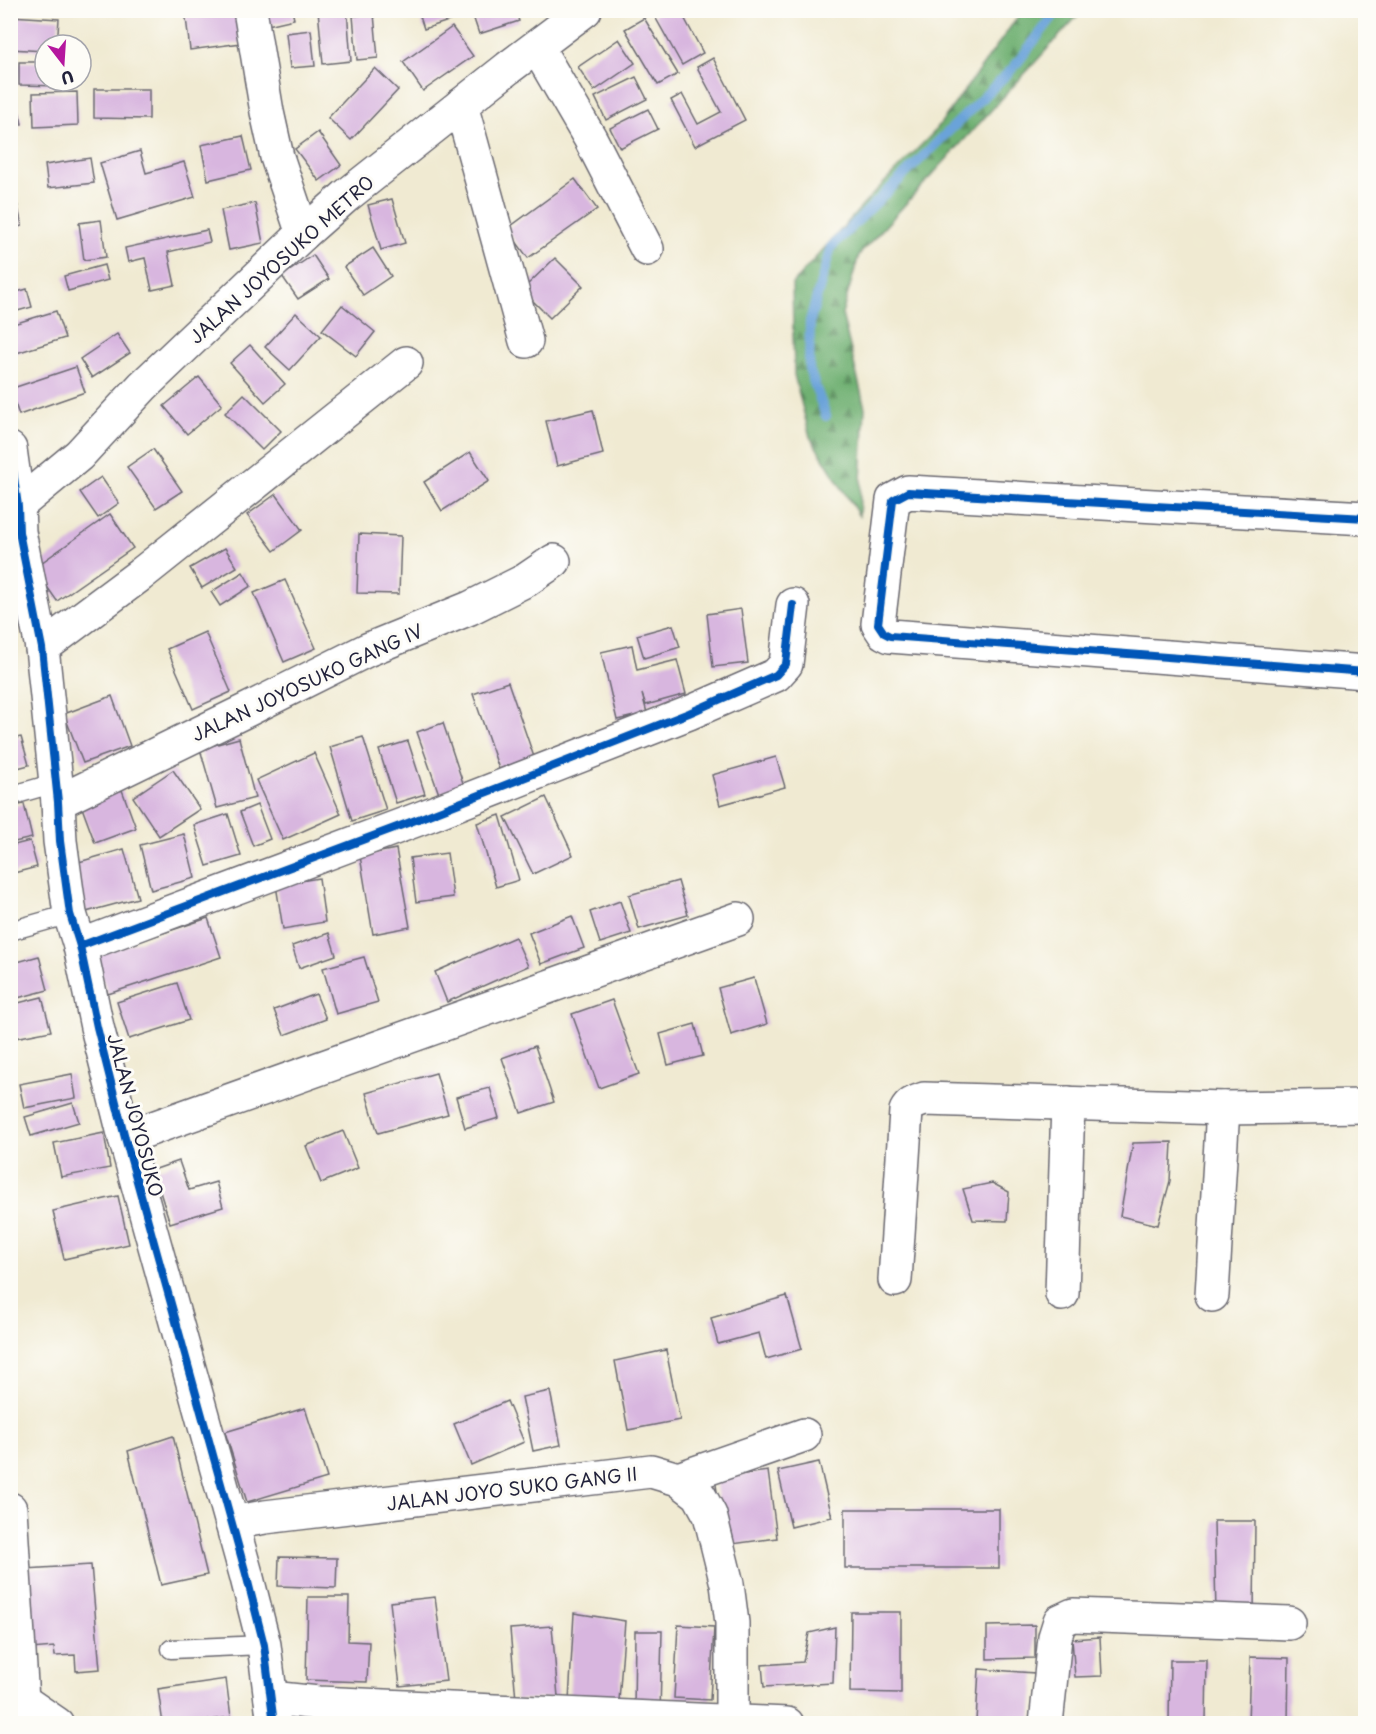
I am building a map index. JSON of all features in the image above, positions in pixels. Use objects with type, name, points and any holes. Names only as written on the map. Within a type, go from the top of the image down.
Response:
[{"type":"street","points":[[250,10],[277,157],[303,234]]},
{"type":"street","name":"JALAN JOYOSUKO METRO","points":[[14,509],[79,455],[143,386],[346,196],[551,30],[585,10]]},
{"type":"street","points":[[551,30],[590,138],[647,249]]},
{"type":"street","points":[[461,105],[483,192],[526,340]]},
{"type":"street","points":[[42,648],[140,575],[406,363]]},
{"type":"street","name":"JALAN JOYOSUKO","points":[[10,449],[14,509],[42,648],[60,841],[70,914],[80,946],[97,1027],[125,1138],[264,1645],[272,1711]]},
{"type":"street","points":[[1365,518],[909,492],[893,500],[878,624],[884,633],[890,636],[1365,672]]},
{"type":"street","name":"JALAN JOYOSUKO GANG IV","points":[[57,792],[247,711],[367,650],[470,608],[526,580],[554,561]]},
{"type":"street","points":[[80,946],[443,810],[689,713],[776,675],[786,664],[792,604]]},
{"type":"street","points":[[125,1138],[738,919]]},
{"type":"street","points":[[895,1280],[906,1111],[909,1105],[924,1099],[1223,1108],[1365,1106]]},
{"type":"street","points":[[1062,1294],[1068,1103]]},
{"type":"street","points":[[1212,1295],[1223,1108]]},
{"type":"street","points":[[678,1479],[804,1435]]},
{"type":"street","name":"JALAN JOYO SUKO GANG II","points":[[232,1523],[265,1517],[651,1471],[678,1479],[699,1495],[710,1515],[727,1584],[732,1623],[732,1722]]},
{"type":"street","points":[[10,1509],[16,1698],[57,1724]]},
{"type":"street","points":[[1046,1724],[1055,1637],[1060,1621],[1073,1615],[1289,1623]]},
{"type":"street","points":[[272,1711],[318,1702],[787,1724]]},
{"type":"lane","points":[[10,796],[57,792]]},
{"type":"lane","points":[[10,931],[70,914]]},
{"type":"lane","points":[[171,1649],[264,1645]]},
{"type":"green space","points":[[1022,11],[1082,11],[859,255],[842,314],[865,408],[859,516],[810,437],[794,375],[792,284],[874,193],[935,131]]},
{"type":"building","points":[[185,10],[236,10],[241,43],[190,50]]},
{"type":"building","points":[[256,10],[292,10],[294,19],[259,27]]},
{"type":"building","points":[[318,10],[347,10],[351,61],[323,64]]},
{"type":"building","points":[[418,10],[469,10],[470,14],[424,29]]},
{"type":"building","points":[[471,10],[515,10],[519,21],[479,34]]},
{"type":"building","points":[[662,10],[680,10],[703,53],[682,65],[654,15]]},
{"type":"building","points":[[374,14],[378,58],[357,60],[353,16]]},
{"type":"building","points":[[10,16],[59,19],[58,33],[33,33],[33,50],[10,49]]},
{"type":"building","points":[[644,18],[678,74],[658,85],[625,29]]},
{"type":"building","points":[[452,27],[473,56],[423,91],[403,62]]},
{"type":"building","points":[[311,30],[315,66],[290,68],[286,33]]},
{"type":"building","points":[[619,39],[635,63],[594,91],[578,67]]},
{"type":"building","points":[[713,58],[745,120],[695,146],[671,100],[682,94],[698,124],[721,112],[697,67]]},
{"type":"building","points":[[19,62],[33,62],[33,85],[19,85]]},
{"type":"building","points":[[375,68],[398,90],[351,140],[328,118]]},
{"type":"building","points":[[636,77],[647,99],[606,120],[595,97]]},
{"type":"building","points":[[13,85],[22,124],[10,127],[10,86]]},
{"type":"building","points":[[94,89],[149,89],[149,119],[94,118]]},
{"type":"building","points":[[33,93],[77,93],[78,125],[34,127]]},
{"type":"building","points":[[648,109],[658,129],[620,148],[610,128]]},
{"type":"building","points":[[318,132],[341,165],[319,181],[295,149]]},
{"type":"building","points":[[243,136],[251,170],[208,180],[201,145]]},
{"type":"building","points":[[140,151],[146,173],[184,162],[195,197],[117,220],[100,163]]},
{"type":"building","points":[[90,158],[94,183],[48,188],[45,165]]},
{"type":"building","points":[[575,179],[597,209],[528,258],[507,229]]},
{"type":"building","points":[[392,199],[405,243],[381,250],[368,205]]},
{"type":"building","points":[[17,203],[22,226],[10,229],[10,204]]},
{"type":"building","points":[[255,203],[263,243],[229,250],[221,210]]},
{"type":"building","points":[[101,220],[106,257],[84,260],[79,223]]},
{"type":"building","points":[[207,230],[210,242],[168,252],[175,285],[152,290],[145,258],[128,262],[125,248]]},
{"type":"building","points":[[373,248],[391,276],[363,295],[344,267]]},
{"type":"building","points":[[313,255],[329,279],[298,299],[282,276]]},
{"type":"building","points":[[555,258],[583,286],[550,318],[522,290]]},
{"type":"building","points":[[104,265],[108,280],[68,291],[64,276]]},
{"type":"building","points":[[27,289],[32,307],[10,313],[10,294]]},
{"type":"building","points":[[342,305],[375,332],[356,356],[322,330]]},
{"type":"building","points":[[56,311],[65,338],[10,355],[10,325]]},
{"type":"building","points":[[296,313],[321,336],[290,370],[265,347]]},
{"type":"building","points":[[117,334],[130,353],[92,378],[80,359]]},
{"type":"building","points":[[250,345],[285,384],[265,402],[230,363]]},
{"type":"building","points":[[76,367],[85,392],[19,415],[10,389]]},
{"type":"building","points":[[199,377],[222,405],[187,434],[164,406]]},
{"type":"building","points":[[244,394],[281,431],[262,450],[225,413]]},
{"type":"building","points":[[593,410],[603,454],[557,466],[546,421]]},
{"type":"building","points":[[153,449],[182,491],[156,508],[127,467]]},
{"type":"building","points":[[470,452],[489,481],[442,511],[424,482]]},
{"type":"building","points":[[101,477],[119,503],[98,518],[80,492]]},
{"type":"building","points":[[276,494],[302,530],[274,551],[247,515]]},
{"type":"building","points":[[110,514],[133,548],[57,601],[34,568]]},
{"type":"building","points":[[359,534],[401,536],[399,594],[357,593]]},
{"type":"building","points":[[225,548],[237,567],[202,588],[190,568]]},
{"type":"building","points":[[243,572],[251,586],[220,606],[211,592]]},
{"type":"building","points":[[285,580],[316,648],[284,662],[254,593]]},
{"type":"building","points":[[741,609],[748,663],[713,667],[707,614]]},
{"type":"building","points":[[673,625],[680,647],[644,658],[637,635]]},
{"type":"building","points":[[205,632],[231,692],[193,709],[167,649]]},
{"type":"building","points":[[632,645],[637,670],[677,660],[686,694],[646,705],[642,694],[647,713],[617,720],[601,652]]},
{"type":"building","points":[[508,682],[534,757],[499,769],[473,694]]},
{"type":"building","points":[[112,696],[130,746],[83,763],[64,714]]},
{"type":"building","points":[[443,723],[464,786],[439,794],[417,732]]},
{"type":"building","points":[[21,737],[29,765],[10,770],[10,739]]},
{"type":"building","points":[[363,737],[386,810],[352,821],[330,747]]},
{"type":"building","points":[[239,738],[255,798],[217,808],[200,749]]},
{"type":"building","points":[[408,741],[425,794],[396,803],[379,750]]},
{"type":"building","points":[[314,753],[341,814],[283,840],[256,780]]},
{"type":"building","points":[[776,757],[785,787],[720,805],[712,775]]},
{"type":"building","points":[[173,770],[200,809],[159,836],[133,797]]},
{"type":"building","points":[[122,790],[136,828],[95,843],[81,805]]},
{"type":"building","points":[[546,797],[573,855],[533,874],[505,817]]},
{"type":"building","points":[[24,804],[32,838],[10,843],[10,807]]},
{"type":"building","points":[[257,805],[270,839],[253,846],[240,812]]},
{"type":"building","points":[[228,814],[241,856],[207,866],[194,825]]},
{"type":"building","points":[[500,815],[519,880],[496,887],[477,823]]},
{"type":"building","points":[[184,834],[195,878],[151,890],[140,845]]},
{"type":"building","points":[[30,841],[37,867],[10,874],[10,846]]},
{"type":"building","points":[[124,849],[138,898],[86,912],[72,864]]},
{"type":"building","points":[[396,849],[410,927],[373,934],[360,856]]},
{"type":"building","points":[[447,853],[453,897],[416,902],[410,858]]},
{"type":"building","points":[[319,878],[325,922],[283,929],[276,885]]},
{"type":"building","points":[[678,881],[688,915],[639,929],[629,895]]},
{"type":"building","points":[[620,901],[631,933],[600,943],[590,912]]},
{"type":"building","points":[[572,916],[584,948],[541,964],[529,933]]},
{"type":"building","points":[[208,918],[221,957],[108,994],[95,956]]},
{"type":"building","points":[[329,933],[336,955],[299,968],[292,946]]},
{"type":"building","points":[[515,937],[528,966],[447,1002],[435,972]]},
{"type":"building","points":[[39,956],[48,990],[10,1000],[10,964]]},
{"type":"building","points":[[364,957],[378,1002],[336,1014],[323,968]]},
{"type":"building","points":[[754,978],[767,1024],[731,1035],[718,988]]},
{"type":"building","points":[[177,983],[189,1020],[129,1039],[117,1002]]},
{"type":"building","points":[[316,994],[326,1019],[284,1035],[274,1010]]},
{"type":"building","points":[[42,997],[51,1031],[10,1039],[10,1005]]},
{"type":"building","points":[[612,1000],[639,1074],[599,1088],[572,1014]]},
{"type":"building","points":[[695,1024],[703,1056],[668,1065],[660,1034]]},
{"type":"building","points":[[535,1046],[554,1102],[521,1113],[502,1058]]},
{"type":"building","points":[[436,1073],[448,1114],[378,1133],[366,1093]]},
{"type":"building","points":[[72,1074],[76,1098],[24,1108],[19,1084]]},
{"type":"building","points":[[490,1088],[499,1118],[465,1128],[456,1097]]},
{"type":"building","points":[[73,1103],[79,1122],[31,1136],[25,1117]]},
{"type":"building","points":[[343,1131],[358,1168],[321,1183],[306,1146]]},
{"type":"building","points":[[104,1133],[110,1168],[61,1177],[54,1143]]},
{"type":"building","points":[[1172,1142],[1170,1181],[1158,1225],[1120,1216],[1133,1143]]},
{"type":"building","points":[[179,1161],[189,1190],[216,1182],[223,1207],[170,1223],[153,1170]]},
{"type":"building","points":[[992,1183],[1009,1192],[1007,1221],[973,1220],[963,1189]]},
{"type":"building","points":[[118,1196],[129,1244],[64,1259],[53,1211]]},
{"type":"building","points":[[787,1296],[802,1349],[766,1359],[759,1333],[718,1344],[711,1318]]},
{"type":"building","points":[[666,1350],[680,1420],[628,1430],[615,1361]]},
{"type":"building","points":[[550,1391],[561,1445],[533,1451],[522,1397]]},
{"type":"building","points":[[507,1401],[524,1442],[471,1465],[454,1424]]},
{"type":"building","points":[[305,1408],[327,1478],[247,1502],[225,1432]]},
{"type":"building","points":[[173,1436],[207,1575],[161,1585],[128,1451]]},
{"type":"building","points":[[819,1462],[832,1517],[791,1527],[778,1471]]},
{"type":"building","points":[[768,1471],[777,1538],[725,1545],[715,1478]]},
{"type":"building","points":[[845,1509],[999,1509],[999,1568],[845,1568]]},
{"type":"building","points":[[1214,1521],[1255,1521],[1254,1617],[1216,1614]]},
{"type":"building","points":[[279,1557],[337,1558],[336,1588],[278,1586]]},
{"type":"building","points":[[91,1565],[100,1669],[76,1671],[75,1655],[55,1656],[54,1647],[31,1649],[25,1569]]},
{"type":"building","points":[[308,1597],[349,1597],[348,1641],[369,1642],[367,1682],[306,1680]]},
{"type":"building","points":[[435,1597],[446,1681],[400,1686],[390,1602]]},
{"type":"building","points":[[851,1612],[901,1612],[901,1693],[850,1692]]},
{"type":"building","points":[[574,1613],[625,1621],[619,1701],[569,1701]]},
{"type":"building","points":[[678,1625],[714,1627],[710,1700],[674,1698]]},
{"type":"building","points":[[1035,1625],[1035,1658],[987,1659],[987,1626]]},
{"type":"building","points":[[552,1626],[558,1697],[516,1700],[510,1629]]},
{"type":"building","points":[[835,1627],[833,1683],[764,1687],[762,1665],[803,1662],[809,1633]]},
{"type":"building","points":[[635,1631],[662,1631],[660,1714],[634,1713]]},
{"type":"building","points":[[1100,1637],[1102,1676],[1075,1677],[1072,1639]]},
{"type":"building","points":[[1250,1657],[1289,1658],[1288,1724],[1248,1724]]},
{"type":"building","points":[[1170,1660],[1207,1660],[1206,1721],[1169,1721]]},
{"type":"building","points":[[979,1669],[1035,1673],[1031,1724],[976,1721]]},
{"type":"building","points":[[226,1679],[231,1717],[185,1724],[163,1724],[158,1689]]},
{"type":"building","points":[[289,1710],[418,1724],[287,1724]]},
{"type":"waterway","points":[[826,416],[809,369],[810,321],[831,247],[1014,67],[1058,10]]},
{"type":"cycle path","points":[[10,449],[18,506],[19,532],[42,648],[60,841],[70,914],[80,946],[97,1027],[125,1138],[264,1645],[274,1724]]},
{"type":"cycle path","points":[[1366,518],[908,492],[893,500],[878,624],[884,633],[890,636],[1366,672]]},
{"type":"cycle path","points":[[80,946],[421,818],[689,713],[776,675],[786,664],[793,605]]}]
